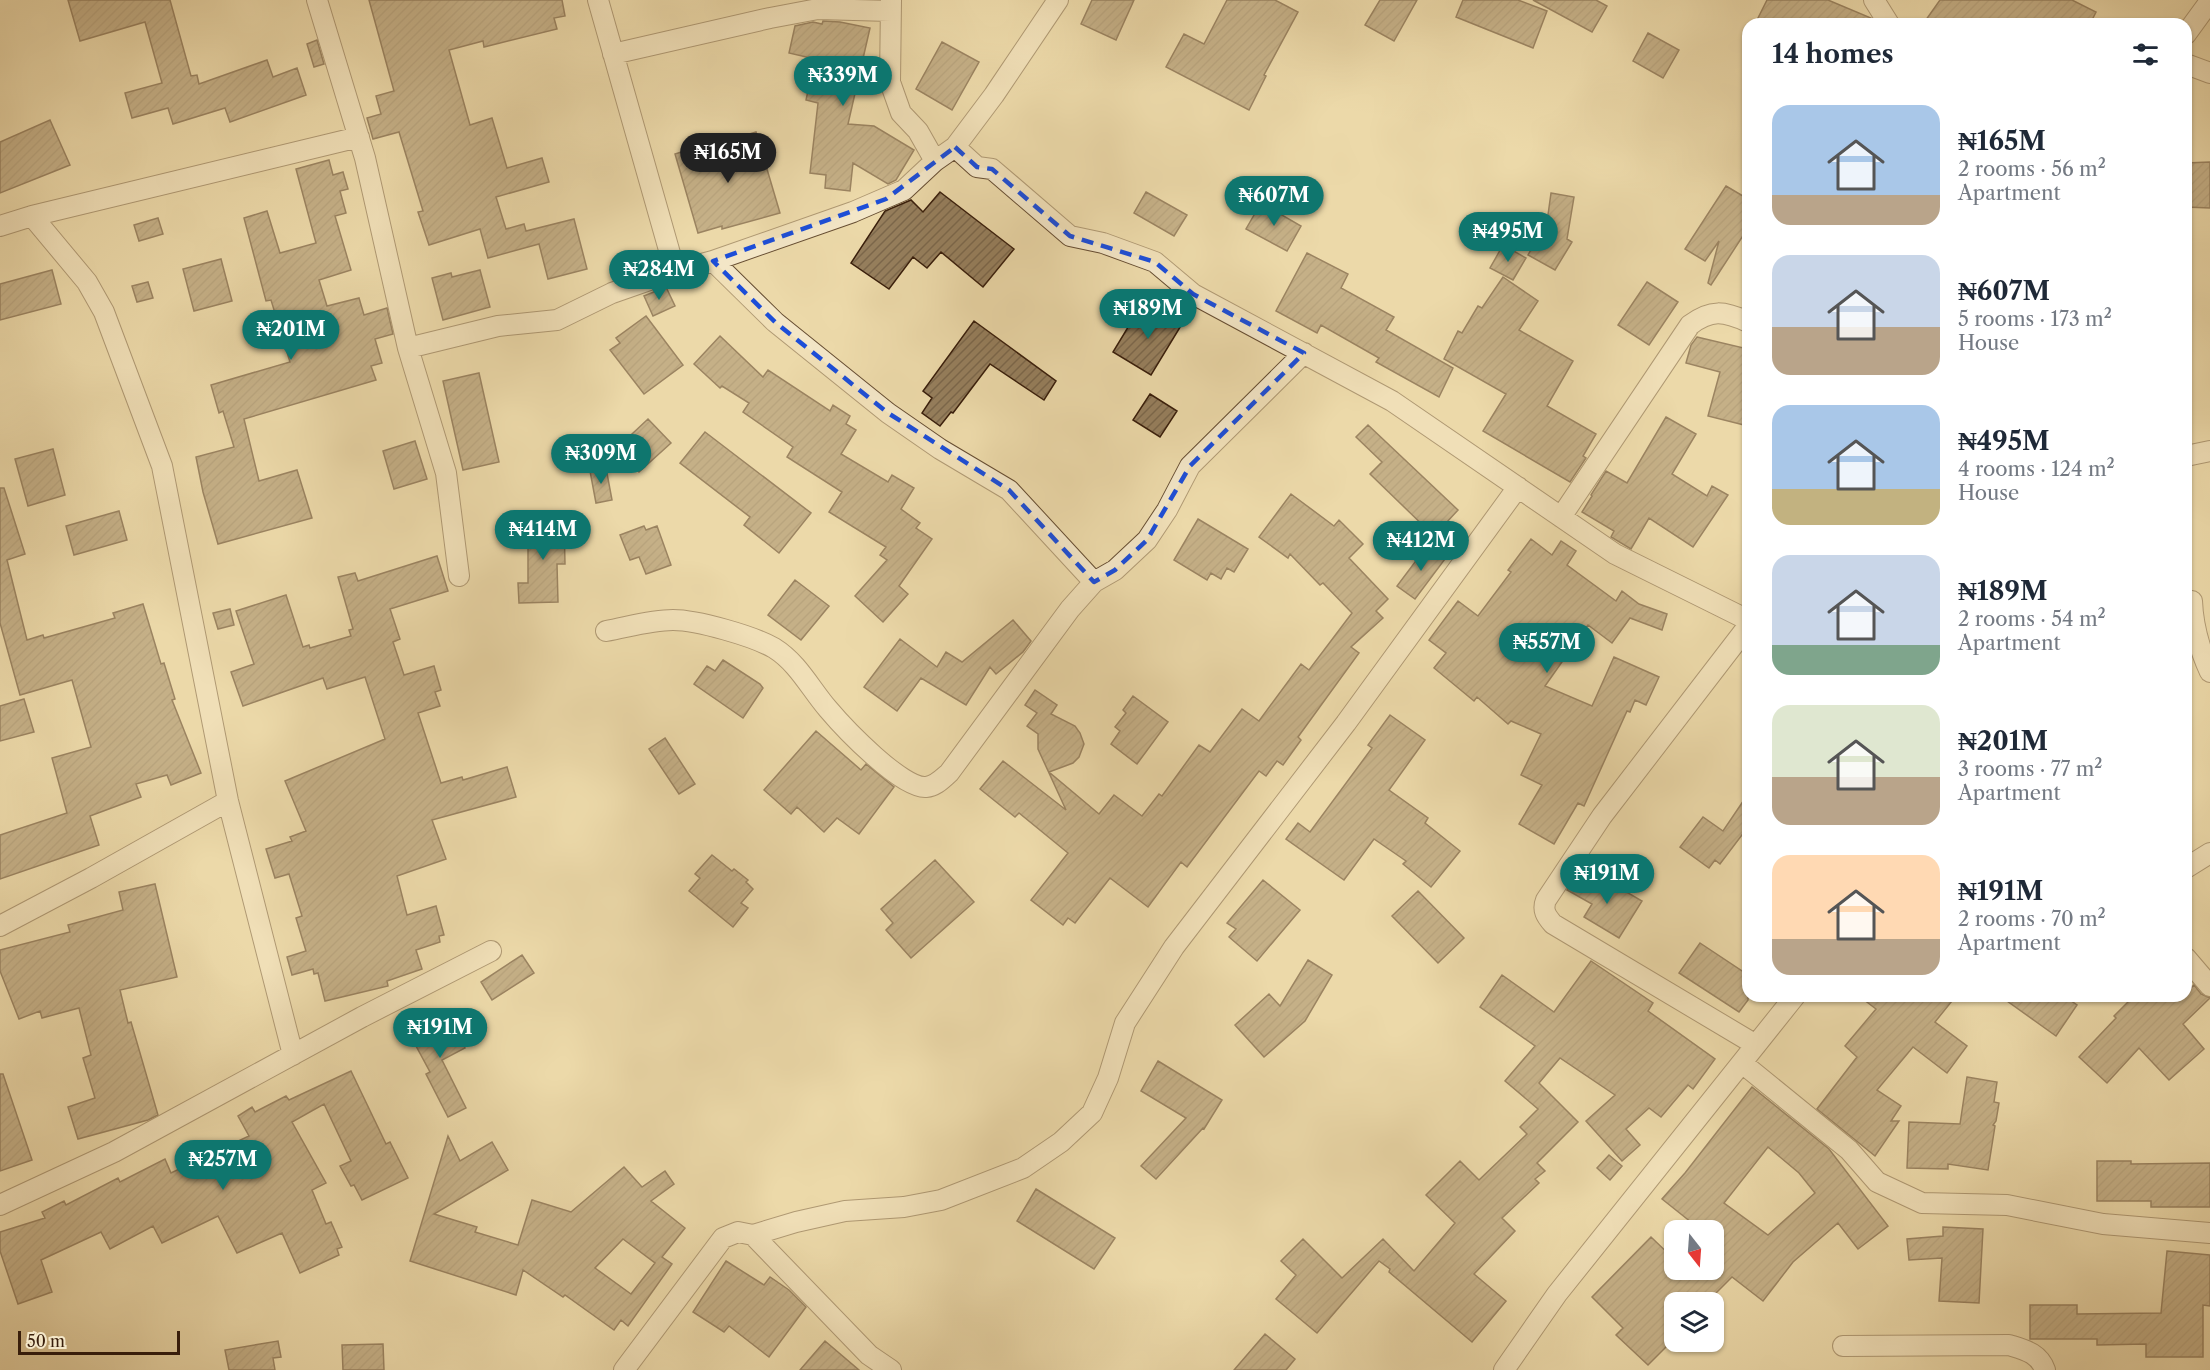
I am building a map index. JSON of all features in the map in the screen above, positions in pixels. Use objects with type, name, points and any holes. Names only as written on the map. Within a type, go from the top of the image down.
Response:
[{"type":"street","points":[[318,0],[377,206],[408,348],[446,473],[459,576]]},
{"type":"street","points":[[598,0],[675,271]]},
{"type":"street","points":[[408,348],[498,326],[557,320],[612,293],[675,271],[713,261],[886,199],[904,190],[934,161],[955,147],[994,95],[1058,0]]},
{"type":"street","points":[[1874,0],[1886,18]]},
{"type":"street","points":[[2192,26],[2210,1]]},
{"type":"street","points":[[613,54],[818,9],[891,6],[890,82],[901,113],[918,131],[934,161]]},
{"type":"street","points":[[2192,66],[2210,73]]},
{"type":"street","points":[[0,226],[32,216],[359,137]]},
{"type":"street","points":[[955,147],[977,167],[992,169],[1070,236],[1103,243],[1155,262],[1193,294],[1392,401],[1615,554],[1742,617]]},
{"type":"street","points":[[32,216],[87,282],[104,312],[162,466],[228,801],[293,1055]]},
{"type":"street","points":[[713,261],[775,322],[888,413],[940,449],[1009,490],[1094,582]]},
{"type":"street","points":[[1561,517],[1690,324],[1711,313],[1733,315],[1742,319]]},
{"type":"street","points":[[606,632],[674,620],[723,629],[774,648],[797,668],[828,710],[890,770],[908,783],[925,787],[935,784],[949,773],[1070,609],[1094,582],[1115,570],[1147,540],[1167,510],[1190,466],[1304,353]]},
{"type":"street","points":[[2192,455],[2210,451]]},
{"type":"street","points":[[624,1370],[723,1238],[738,1232],[753,1235],[845,1211],[904,1207],[941,1200],[1023,1168],[1061,1142],[1092,1113],[1107,1078],[1125,1023],[1174,947],[1346,723],[1518,487]]},
{"type":"street","points":[[2192,601],[2193,628],[2210,672]]},
{"type":"street","points":[[1742,634],[1602,816],[1546,900],[1544,907],[1546,916],[1552,924],[1756,1045]]},
{"type":"street","points":[[0,926],[228,801]]},
{"type":"street","points":[[2192,864],[2210,853]]},
{"type":"street","points":[[0,1205],[114,1152],[362,1017],[491,951]]},
{"type":"street","points":[[2192,965],[2210,986]]},
{"type":"street","points":[[1504,1370],[1557,1294],[1790,1002]]},
{"type":"street","points":[[1742,1063],[1849,1150],[1877,1182],[1922,1203],[2007,1205],[2103,1224],[2210,1233]]},
{"type":"street","points":[[753,1235],[868,1355],[891,1370]]},
{"type":"street","points":[[1843,1346],[2009,1345],[2032,1352],[2043,1364],[2045,1370]]},
{"type":"highlighted area","points":[[955,147],[977,167],[992,169],[1070,236],[1155,262],[1193,294],[1304,353],[1190,466],[1147,540],[1115,570],[1094,582],[1009,490],[888,413],[775,322],[713,261],[886,199]]},
{"type":"building","points":[[68,0],[170,0],[191,76],[197,75],[199,84],[267,60],[273,77],[297,68],[306,95],[230,122],[225,108],[173,124],[168,108],[132,118],[125,93],[162,83],[145,22],[80,41]]},
{"type":"building","points":[[369,0],[562,0],[565,16],[554,18],[557,29],[484,47],[483,41],[449,50],[470,125],[492,118],[507,168],[542,158],[549,182],[496,197],[506,229],[524,224],[526,231],[574,219],[587,269],[548,279],[539,244],[488,258],[480,229],[429,245],[418,212],[423,211],[399,132],[373,139],[367,118],[381,114],[376,96],[394,91]]},
{"type":"building","points":[[1092,0],[1134,0],[1116,40],[1081,24]]},
{"type":"building","points":[[1227,0],[1275,0],[1298,12],[1264,75],[1266,76],[1249,110],[1166,67],[1184,34],[1204,44]]},
{"type":"building","points":[[1380,0],[1417,0],[1394,41],[1365,25]]},
{"type":"building","points":[[1463,0],[1518,0],[1547,11],[1533,48],[1456,17]]},
{"type":"building","points":[[1533,0],[1596,0],[1607,6],[1592,32]]},
{"type":"building","points":[[1767,0],[1828,0],[1871,18],[1758,18]]},
{"type":"building","points":[[1940,0],[2072,0],[2096,12],[2093,18],[1927,18]]},
{"type":"building","points":[[823,21],[870,28],[848,124],[874,126],[914,150],[896,180],[888,184],[853,163],[850,191],[825,188],[826,175],[810,173],[818,103],[806,100],[815,59],[789,53],[795,26],[813,22],[822,24]]},
{"type":"building","points":[[1648,33],[1679,50],[1663,78],[1633,61]]},
{"type":"building","points":[[317,40],[324,64],[314,67],[307,44]]},
{"type":"building","points":[[942,42],[979,62],[952,110],[916,89]]},
{"type":"building","points":[[50,120],[70,165],[0,193],[0,142]]},
{"type":"building","points":[[756,132],[780,213],[722,229],[722,226],[698,233],[675,154],[694,148],[695,151]]},
{"type":"building","points":[[329,160],[333,175],[343,172],[348,189],[340,191],[346,213],[335,216],[351,270],[319,280],[327,306],[359,298],[364,315],[387,308],[393,334],[375,339],[382,363],[371,366],[376,380],[244,419],[259,481],[297,470],[312,518],[218,544],[196,457],[234,447],[223,411],[219,413],[211,385],[290,362],[271,300],[266,301],[244,218],[267,211],[280,253],[316,243],[296,169]]},
{"type":"building","points":[[2210,162],[2210,208],[2192,207],[2192,163]]},
{"type":"building","points":[[1726,186],[1742,195],[1742,237],[1711,285],[1708,283],[1719,241],[1705,261],[1685,249]]},
{"type":"building","points":[[940,192],[1014,249],[983,287],[941,252],[927,268],[913,257],[889,289],[851,263],[885,211],[911,200],[923,212]]},
{"type":"building","points":[[1146,192],[1187,215],[1174,236],[1134,213]]},
{"type":"building","points":[[1551,193],[1574,197],[1567,239],[1572,242],[1555,270],[1528,255],[1547,222]]},
{"type":"building","points":[[1261,203],[1301,226],[1287,251],[1246,229]]},
{"type":"building","points":[[158,218],[163,234],[139,241],[134,225]]},
{"type":"building","points":[[1503,245],[1526,258],[1513,280],[1490,268]]},
{"type":"building","points":[[1307,253],[1348,274],[1341,288],[1394,317],[1386,330],[1453,368],[1439,397],[1376,362],[1379,358],[1321,325],[1317,333],[1276,311]]},
{"type":"building","points":[[221,259],[232,301],[194,311],[183,269]]},
{"type":"building","points":[[52,270],[61,304],[0,320],[0,284]]},
{"type":"building","points":[[480,270],[490,307],[443,320],[432,278],[451,273],[452,277]]},
{"type":"building","points":[[1503,277],[1538,301],[1519,330],[1573,361],[1547,406],[1596,434],[1583,456],[1586,458],[1570,482],[1483,431],[1506,394],[1444,359],[1458,331],[1462,333],[1478,306],[1482,308]]},
{"type":"building","points":[[148,282],[153,298],[137,302],[132,286]]},
{"type":"building","points":[[1647,282],[1678,302],[1649,345],[1618,325]]},
{"type":"building","points":[[666,287],[675,306],[653,316],[644,296]]},
{"type":"building","points":[[1153,307],[1182,324],[1151,375],[1113,352],[1136,314],[1145,319]]},
{"type":"building","points":[[646,316],[683,365],[644,394],[610,350],[620,343],[616,338]]},
{"type":"building","points":[[974,321],[1056,381],[1044,400],[990,364],[953,413],[951,412],[940,426],[922,413],[932,398],[923,391]]},
{"type":"building","points":[[720,336],[763,377],[768,370],[830,411],[833,405],[850,416],[846,424],[856,430],[841,454],[888,482],[892,475],[914,488],[901,509],[920,523],[916,528],[932,539],[899,586],[908,594],[883,622],[855,596],[887,560],[880,555],[886,547],[829,512],[842,492],[787,457],[793,447],[743,412],[749,403],[722,386],[720,388],[694,364]]},
{"type":"building","points":[[1697,337],[1742,348],[1742,424],[1708,416],[1720,372],[1686,363],[1691,345]]},
{"type":"building","points":[[479,373],[499,462],[463,470],[443,381]]},
{"type":"building","points":[[1150,394],[1177,411],[1160,437],[1133,420]]},
{"type":"building","points":[[1666,417],[1696,434],[1672,474],[1707,496],[1712,486],[1728,495],[1693,547],[1649,518],[1631,549],[1611,537],[1614,531],[1582,512],[1606,471],[1627,483]]},
{"type":"building","points":[[648,419],[671,443],[639,472],[617,448]]},
{"type":"building","points":[[1368,425],[1458,510],[1434,536],[1370,474],[1382,462],[1356,437]]},
{"type":"building","points":[[705,432],[811,513],[779,553],[744,525],[750,517],[680,463]]},
{"type":"building","points":[[415,441],[427,479],[394,489],[383,451]]},
{"type":"building","points":[[53,449],[65,495],[28,506],[15,459]]},
{"type":"building","points":[[606,468],[612,500],[596,503],[590,471]]},
{"type":"building","points":[[0,488],[4,488],[25,554],[7,560],[27,640],[43,635],[44,638],[115,618],[113,613],[143,604],[161,664],[164,663],[175,699],[172,700],[201,773],[171,785],[167,775],[136,784],[141,797],[90,816],[99,845],[0,879],[0,835],[67,813],[52,758],[91,747],[72,680],[20,695],[0,623]]},
{"type":"building","points":[[1291,494],[1334,526],[1339,520],[1363,544],[1349,558],[1388,599],[1376,611],[1383,618],[1351,647],[1359,653],[1298,737],[1301,740],[1283,765],[1277,761],[1266,776],[1259,771],[1187,867],[1181,862],[1148,907],[1110,878],[1075,923],[1068,918],[1063,925],[1031,900],[1068,853],[1019,813],[1015,817],[980,789],[1003,761],[1066,810],[1038,749],[1038,734],[1027,726],[1037,713],[1025,705],[1035,690],[1057,705],[1051,714],[1075,726],[1084,744],[1079,757],[1073,763],[1049,772],[1099,814],[1114,795],[1142,816],[1159,794],[1162,796],[1199,745],[1210,752],[1242,709],[1259,721],[1301,664],[1309,670],[1352,613],[1290,554],[1288,558],[1259,537]]},
{"type":"building","points":[[119,511],[127,540],[74,555],[66,526]]},
{"type":"building","points":[[1198,519],[1248,549],[1234,572],[1227,568],[1221,579],[1211,573],[1207,580],[1174,560]]},
{"type":"building","points":[[528,520],[564,520],[565,564],[557,564],[558,602],[519,603],[518,583],[528,583]]},
{"type":"building","points":[[644,526],[646,530],[657,526],[671,565],[646,574],[639,557],[630,560],[620,535]]},
{"type":"building","points":[[1531,539],[1552,555],[1561,541],[1576,551],[1567,565],[1616,601],[1622,591],[1639,604],[1667,614],[1662,630],[1630,618],[1612,643],[1588,625],[1545,686],[1592,706],[1614,657],[1659,677],[1646,705],[1635,700],[1630,712],[1627,711],[1584,806],[1578,803],[1554,844],[1519,824],[1542,785],[1521,775],[1541,734],[1511,721],[1508,724],[1477,697],[1474,701],[1434,668],[1446,653],[1429,640],[1458,601],[1478,616],[1511,572],[1508,570]]},
{"type":"building","points":[[1427,546],[1445,559],[1415,599],[1397,586]]},
{"type":"building","points":[[437,556],[448,591],[390,609],[400,639],[393,642],[404,675],[434,666],[441,690],[435,692],[440,706],[418,713],[441,783],[462,777],[463,780],[507,767],[516,797],[432,820],[446,859],[397,876],[407,915],[436,906],[444,935],[439,936],[440,942],[416,950],[422,969],[387,981],[388,986],[325,1001],[318,973],[314,974],[313,969],[292,975],[287,957],[306,951],[296,918],[302,916],[289,874],[275,878],[266,849],[292,841],[290,837],[306,831],[285,781],[385,739],[365,677],[327,689],[323,678],[243,706],[231,672],[254,664],[236,611],[286,595],[303,647],[309,645],[310,648],[351,636],[349,630],[353,629],[338,577],[355,573],[358,581]]},
{"type":"building","points":[[795,580],[829,606],[801,640],[768,615]]},
{"type":"building","points":[[230,609],[234,625],[218,629],[213,613]]},
{"type":"building","points":[[1013,620],[1031,641],[1023,652],[996,674],[990,667],[966,705],[921,678],[897,711],[864,687],[900,639],[937,667],[946,652],[962,662]]},
{"type":"building","points":[[723,660],[763,688],[743,718],[694,684],[707,666],[715,671]]},
{"type":"building","points":[[1133,696],[1168,722],[1137,764],[1111,744],[1120,731],[1115,727],[1126,713],[1123,710]]},
{"type":"building","points":[[24,699],[34,732],[0,741],[0,706]]},
{"type":"building","points":[[1390,715],[1425,740],[1389,790],[1428,818],[1425,823],[1460,851],[1431,887],[1403,864],[1406,861],[1374,839],[1344,880],[1286,839],[1298,823],[1310,832],[1372,748],[1368,745]]},
{"type":"building","points":[[816,731],[861,770],[866,764],[894,787],[859,834],[837,818],[824,832],[797,807],[791,814],[764,790]]},
{"type":"building","points":[[665,738],[695,784],[679,794],[649,749]]},
{"type":"building","points":[[1742,803],[1742,835],[1720,864],[1715,860],[1709,868],[1680,847],[1703,817],[1723,831]]},
{"type":"building","points":[[712,855],[748,880],[746,882],[753,889],[741,903],[748,908],[733,927],[689,891],[700,878],[695,874]]},
{"type":"building","points":[[935,860],[974,902],[911,958],[886,930],[893,923],[881,909]]},
{"type":"building","points":[[1576,877],[1600,890],[1606,880],[1642,901],[1619,938],[1584,917],[1592,904],[1567,890]]},
{"type":"building","points":[[1263,880],[1300,910],[1257,961],[1229,937],[1236,929],[1227,923]]},
{"type":"building","points":[[155,884],[177,977],[120,990],[128,1023],[131,1022],[158,1115],[148,1120],[78,1139],[68,1107],[95,1098],[83,1058],[91,1055],[79,1008],[42,1018],[40,1011],[19,1019],[0,971],[0,950],[70,932],[68,925],[123,910],[119,892]]},
{"type":"building","points":[[1418,891],[1464,938],[1438,963],[1392,916]]},
{"type":"building","points":[[1700,943],[1742,971],[1742,1002],[1746,1002],[1739,1012],[1679,973]]},
{"type":"building","points":[[522,955],[534,973],[492,1000],[481,982]]},
{"type":"building","points":[[1308,960],[1332,975],[1305,1021],[1264,1057],[1235,1025],[1269,994],[1280,1006]]},
{"type":"building","points":[[1591,961],[1653,1003],[1648,1011],[1715,1059],[1693,1089],[1688,1085],[1661,1117],[1649,1108],[1626,1129],[1640,1145],[1622,1161],[1586,1121],[1615,1095],[1560,1058],[1539,1083],[1578,1122],[1537,1163],[1545,1171],[1535,1179],[1539,1183],[1502,1218],[1515,1231],[1474,1274],[1506,1301],[1472,1342],[1379,1261],[1317,1333],[1276,1299],[1296,1275],[1281,1261],[1303,1239],[1342,1278],[1383,1239],[1414,1271],[1455,1223],[1426,1195],[1460,1161],[1479,1180],[1527,1134],[1520,1127],[1538,1109],[1505,1081],[1535,1046],[1480,1007],[1502,975],[1554,1012]]},
{"type":"building","points":[[2194,985],[2201,994],[2210,998],[2183,1024],[2204,1049],[2169,1080],[2139,1048],[2107,1083],[2079,1057],[2128,1002],[2192,1002]]},
{"type":"building","points":[[1867,1002],[1951,1002],[1935,1022],[1967,1046],[1947,1073],[1913,1047],[1877,1090],[1901,1106],[1891,1121],[1899,1121],[1875,1156],[1817,1109],[1857,1057],[1845,1046],[1876,1009]]},
{"type":"building","points":[[2008,1002],[2073,1002],[2077,1005],[2056,1036]]},
{"type":"building","points":[[447,1013],[465,1048],[442,1060],[466,1108],[448,1117],[426,1074],[430,1072],[409,1033]]},
{"type":"building","points":[[1158,1061],[1222,1100],[1204,1129],[1156,1179],[1141,1166],[1186,1118],[1141,1091]]},
{"type":"building","points":[[351,1071],[386,1144],[390,1142],[408,1178],[362,1200],[340,1166],[351,1161],[324,1104],[292,1122],[326,1183],[312,1190],[326,1224],[331,1222],[342,1247],[337,1249],[339,1255],[300,1273],[282,1233],[237,1253],[218,1216],[162,1243],[153,1226],[110,1249],[101,1232],[41,1260],[52,1292],[18,1304],[0,1251],[0,1232],[45,1218],[42,1212],[64,1201],[66,1205],[118,1178],[120,1182],[165,1159],[171,1173],[249,1136],[238,1116],[252,1107],[255,1112],[286,1096],[289,1100]]},
{"type":"building","points":[[0,1074],[3,1074],[32,1160],[0,1171]]},
{"type":"building","points":[[1967,1077],[1997,1082],[1994,1102],[1999,1103],[1996,1121],[1993,1125],[1995,1126],[1988,1170],[1948,1164],[1948,1169],[1907,1168],[1909,1122],[1960,1124]]},
{"type":"building","points":[[1752,1087],[1829,1149],[1888,1226],[1858,1249],[1838,1223],[1793,1262],[1763,1301],[1732,1277],[1717,1292],[1664,1292],[1664,1349],[1648,1365],[1616,1335],[1623,1328],[1592,1297],[1651,1237],[1664,1249],[1664,1280],[1724,1280],[1724,1220],[1688,1220],[1662,1199]],"holes":[[[1768,1147],[1799,1173],[1815,1193],[1768,1235],[1724,1203]]]},
{"type":"building","points":[[448,1136],[460,1161],[492,1142],[508,1170],[434,1214],[477,1227],[475,1232],[518,1245],[532,1200],[571,1212],[624,1167],[642,1187],[665,1171],[674,1184],[651,1201],[685,1228],[662,1257],[672,1264],[628,1326],[621,1320],[614,1330],[565,1295],[563,1297],[523,1270],[516,1295],[410,1261]],"holes":[[[623,1239],[655,1263],[631,1294],[595,1268]]]},
{"type":"building","points":[[1609,1155],[1622,1166],[1610,1180],[1597,1168]]},
{"type":"building","points":[[2097,1161],[2131,1161],[2131,1164],[2210,1163],[2210,1207],[2151,1207],[2151,1201],[2097,1201]]},
{"type":"building","points":[[1036,1189],[1115,1238],[1094,1269],[1017,1221]]},
{"type":"building","points":[[1943,1227],[1983,1229],[1979,1303],[1939,1301],[1942,1258],[1909,1260],[1907,1239],[1943,1236]]},
{"type":"building","points":[[2167,1251],[2210,1255],[2210,1306],[2203,1305],[2203,1357],[2146,1357],[2146,1344],[2097,1345],[2097,1339],[2030,1339],[2030,1305],[2077,1305],[2077,1314],[2161,1313]]},
{"type":"building","points":[[726,1261],[764,1285],[770,1277],[789,1290],[806,1307],[769,1357],[729,1326],[724,1332],[693,1312]]},
{"type":"building","points":[[1265,1334],[1295,1359],[1286,1370],[1234,1370]]},
{"type":"building","points":[[278,1341],[281,1357],[273,1358],[275,1370],[229,1370],[225,1350]]},
{"type":"building","points":[[825,1341],[859,1370],[800,1370]]},
{"type":"building","points":[[383,1344],[384,1370],[343,1370],[342,1345]]}]
